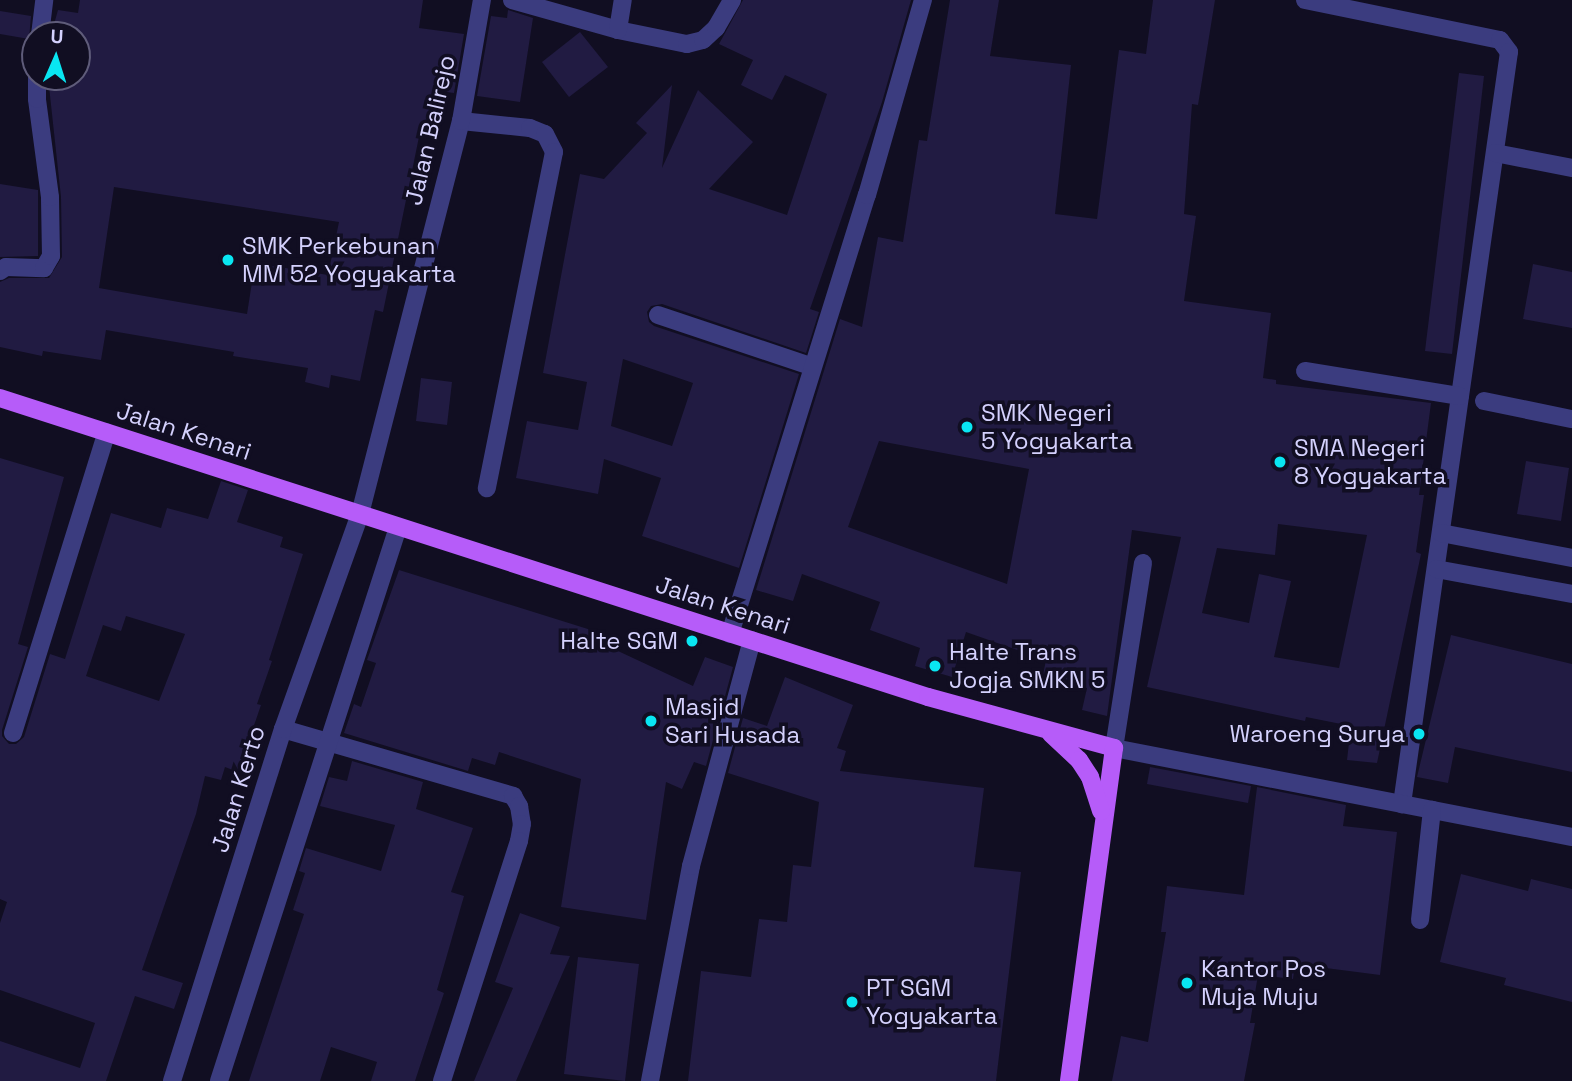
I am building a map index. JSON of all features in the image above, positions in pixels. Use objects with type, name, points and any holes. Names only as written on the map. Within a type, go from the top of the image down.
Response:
[{"type":"main road","name":"Jalan Kenari","points":[[0,398],[928,697],[1114,748]]},
{"type":"main road","points":[[1045,729],[1079,760],[1090,777],[1104,825]]},
{"type":"main road","points":[[1069,1081],[1114,748]]},
{"type":"street","points":[[42,21],[44,0]]},
{"type":"street","name":"Jalan Balirejo","points":[[360,514],[461,121],[482,0]]},
{"type":"street","points":[[512,0],[618,30],[687,44],[703,40],[716,28],[732,0]]},
{"type":"street","points":[[618,30],[623,0]]},
{"type":"street","points":[[730,634],[923,0]]},
{"type":"street","points":[[1305,0],[1504,42],[1509,52],[1402,804]]},
{"type":"street","points":[[0,271],[6,267],[39,269],[48,265],[50,197],[37,91]]},
{"type":"street","points":[[461,121],[530,128],[545,134],[554,152],[487,488]]},
{"type":"street","points":[[1495,153],[1572,168]]},
{"type":"street","points":[[657,315],[813,366]]},
{"type":"street","points":[[1305,371],[1460,396]]},
{"type":"street","points":[[1484,401],[1572,419]]},
{"type":"street","points":[[13,733],[107,432]]},
{"type":"street","name":"Jalan Kerto","points":[[173,1081],[282,729],[360,514]]},
{"type":"street","points":[[219,1081],[398,527]]},
{"type":"street","points":[[1441,533],[1572,558]]},
{"type":"street","points":[[1143,564],[1114,748],[1572,837]]},
{"type":"street","points":[[1436,569],[1572,594]]},
{"type":"street","points":[[650,1081],[691,866],[752,640]]},
{"type":"street","points":[[282,729],[513,796],[519,806],[522,824],[519,841],[442,1081]]},
{"type":"street","points":[[1420,920],[1432,810]]},
{"type":"building","points":[[80,0],[423,0],[419,28],[464,34],[454,93],[439,91],[433,129],[421,127],[383,312],[375,310],[360,381],[331,375],[329,388],[305,382],[308,368],[106,330],[101,360],[43,351],[42,356],[0,347],[0,282],[9,278],[49,278],[62,257],[61,197],[50,91],[91,91],[91,21],[55,21],[58,10],[78,13]],"holes":[[[114,187],[339,222],[328,275],[255,263],[247,314],[99,288]]]},
{"type":"building","points":[[743,0],[911,0],[882,102],[810,309],[819,312],[806,353],[662,304],[651,306],[647,312],[649,322],[654,326],[799,374],[739,568],[642,536],[661,478],[604,459],[598,494],[516,478],[527,421],[578,430],[587,382],[543,373],[580,174],[604,179],[647,133],[636,123],[672,85],[662,168],[698,90],[753,142],[709,189],[787,215],[827,94],[785,75],[772,100],[741,85],[753,60],[719,44]],"holes":[[[623,359],[693,383],[672,446],[611,426]]]},
{"type":"building","points":[[950,0],[999,0],[990,56],[1071,65],[1055,214],[1097,219],[1119,50],[1146,54],[1153,0],[1215,0],[1198,105],[1192,104],[1184,214],[1196,216],[1184,301],[1271,313],[1263,378],[1276,380],[1276,384],[1431,403],[1419,495],[1424,495],[1416,552],[1421,554],[1377,763],[1347,760],[1351,726],[1306,717],[1305,721],[1147,687],[1181,537],[1132,530],[1107,716],[1082,710],[1087,688],[1080,687],[1081,682],[1043,675],[1046,660],[966,632],[952,677],[915,666],[920,648],[870,630],[880,602],[802,574],[793,601],[756,590],[840,319],[862,327],[878,237],[903,242],[919,140],[927,141]],"holes":[[[879,441],[1029,469],[1007,584],[848,527]],[[1278,524],[1367,535],[1339,668],[1274,657],[1291,581],[1259,574],[1249,623],[1202,613],[1217,548],[1275,555]]]},
{"type":"building","points":[[508,10],[533,18],[520,102],[477,96],[491,16],[507,18]]},
{"type":"building","points":[[0,11],[31,16],[31,21],[21,21],[21,38],[0,34]]},
{"type":"building","points":[[580,32],[608,67],[569,97],[542,62]]},
{"type":"building","points":[[1459,73],[1484,76],[1452,354],[1425,351]]},
{"type":"building","points":[[0,184],[38,190],[38,256],[0,257]]},
{"type":"building","points":[[1533,264],[1572,272],[1572,328],[1523,319]]},
{"type":"building","points":[[421,378],[452,382],[447,425],[416,421]]},
{"type":"building","points":[[0,458],[64,477],[18,644],[28,647],[2,730],[2,736],[9,744],[16,744],[24,737],[50,654],[65,659],[111,513],[161,528],[167,508],[208,519],[221,481],[248,490],[237,522],[283,537],[280,547],[303,554],[269,660],[272,661],[257,704],[261,705],[238,772],[225,767],[221,780],[205,776],[196,814],[142,970],[183,983],[174,1009],[135,996],[106,1081],[0,1081],[0,1041],[80,1068],[95,1023],[0,990],[0,923],[7,902],[0,899]],"holes":[[[126,616],[185,634],[159,701],[86,676],[103,625],[121,631]]]},
{"type":"building","points":[[1526,461],[1569,468],[1561,521],[1517,514]]},
{"type":"building","points":[[399,570],[607,635],[603,644],[693,686],[705,657],[733,667],[706,766],[694,762],[682,789],[666,782],[646,920],[561,907],[581,779],[499,752],[495,765],[472,758],[468,771],[344,733],[354,704],[361,707],[376,663],[367,660]]},
{"type":"building","points":[[1451,635],[1572,664],[1572,772],[1455,747],[1448,783],[1417,777]]},
{"type":"building","name":"PT SGM Yogyakarta","points":[[785,677],[853,705],[837,748],[846,751],[840,771],[984,788],[974,867],[1021,872],[996,1081],[688,1081],[701,971],[751,977],[759,919],[787,922],[793,865],[811,867],[819,802],[728,773],[743,718],[767,726]]},
{"type":"building","points":[[352,761],[423,782],[416,809],[473,828],[451,892],[464,896],[437,990],[444,993],[415,1081],[371,1081],[377,1062],[331,1047],[320,1081],[249,1081],[304,914],[293,910],[305,873],[299,871],[306,848],[381,871],[395,825],[320,806],[329,777],[347,781]]},
{"type":"building","points":[[1150,767],[1251,786],[1248,803],[1147,784]]},
{"type":"building","points":[[1257,787],[1346,805],[1343,826],[1397,832],[1380,975],[1295,964],[1293,979],[1258,975],[1250,1023],[1255,1023],[1244,1081],[1112,1081],[1121,1036],[1148,1042],[1166,932],[1161,932],[1167,886],[1244,895]]},
{"type":"building","points":[[1461,874],[1528,891],[1531,879],[1572,889],[1572,1002],[1504,985],[1506,978],[1440,962]]},
{"type":"building","points":[[520,913],[560,927],[550,954],[570,956],[516,1081],[474,1081],[513,988],[495,982]]},
{"type":"building","points":[[578,957],[639,964],[625,1081],[564,1074]]},
{"type":"place","name":"SMK Perkebunan MM 52 Yogyakarta","points":[[228,260]]},
{"type":"place","name":"SMK Negeri 5 Yogyakarta","points":[[967,427]]},
{"type":"place","name":"SMA Negeri 8 Yogyakarta","points":[[1280,462]]},
{"type":"place","name":"Halte SGM","points":[[692,641]]},
{"type":"place","name":"Halte Trans Jogja SMKN 5","points":[[935,666]]},
{"type":"place","name":"Masjid Sari Husada","points":[[651,721]]},
{"type":"place","name":"Waroeng Surya","points":[[1419,734]]},
{"type":"place","name":"Kantor Pos Muja Muju","points":[[1187,983]]},
{"type":"place","name":"PT SGM Yogyakarta","points":[[852,1002]]}]
